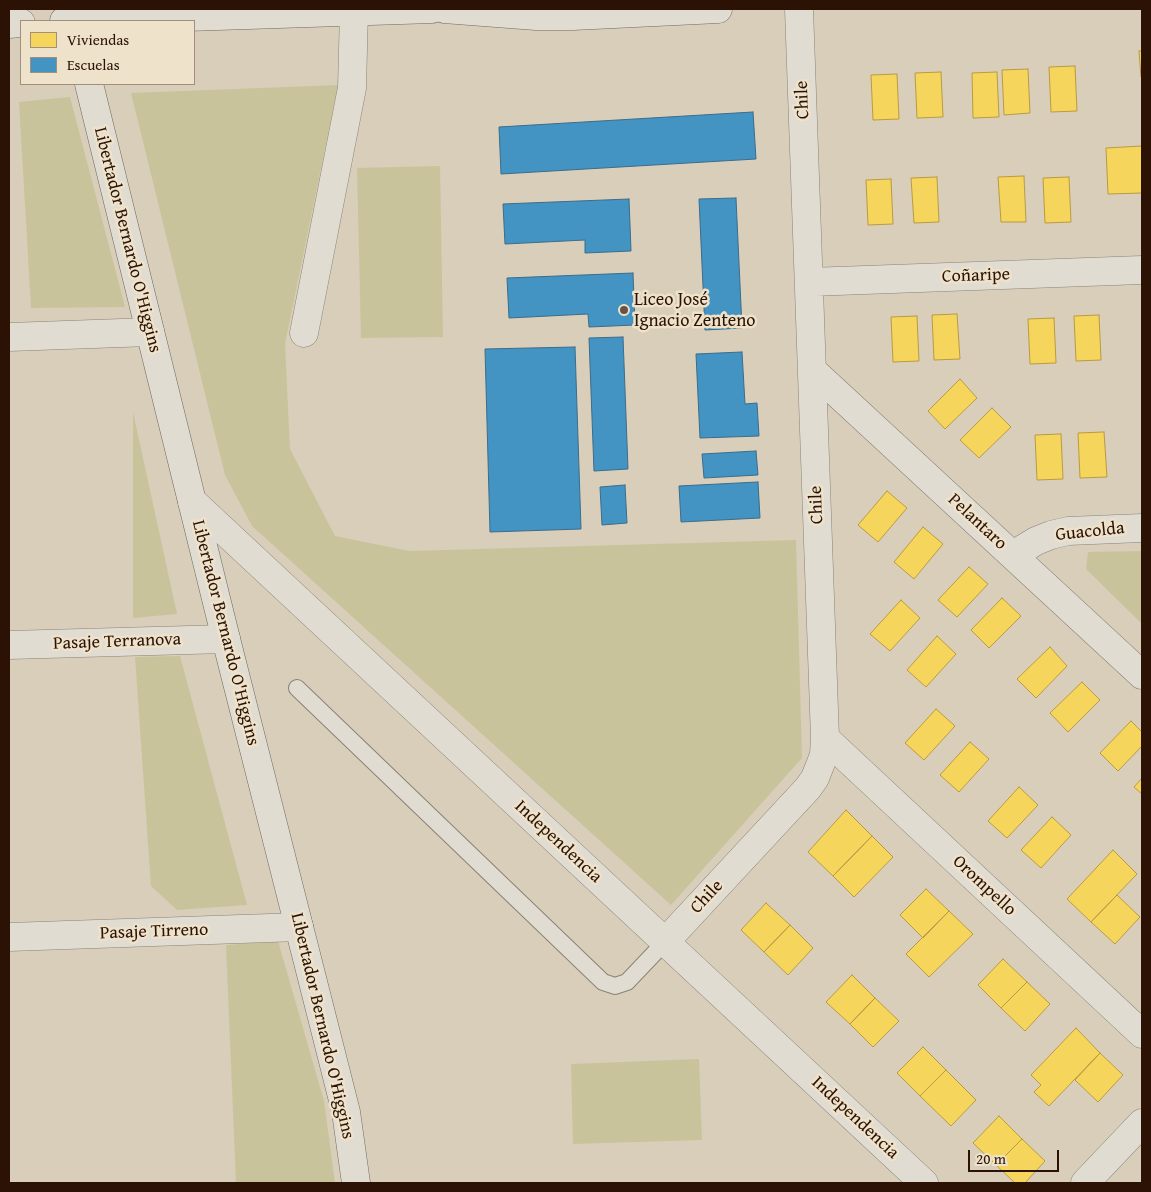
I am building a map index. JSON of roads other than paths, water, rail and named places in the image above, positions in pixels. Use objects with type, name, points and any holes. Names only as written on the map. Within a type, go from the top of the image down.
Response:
[{"type":"street","points":[[106,20],[432,9]]},
{"type":"street","points":[[444,9],[536,16],[718,9]]},
{"type":"street","name":"Chile","points":[[665,942],[808,788],[820,768],[824,755],[825,738],[799,9]]},
{"type":"street","points":[[304,333],[352,88],[354,12]]},
{"type":"street","name":"Libertador Bernardo O'Higgins","points":[[89,85],[226,639],[346,1112],[356,1183]]},
{"type":"street","name":"Coñaripe","points":[[809,282],[1142,270]]},
{"type":"street","points":[[9,337],[150,332]]},
{"type":"street","name":"Pelantaro","points":[[812,370],[1142,674]]},
{"type":"street","name":"Independencia","points":[[192,502],[924,1183]]},
{"type":"street","name":"Guacolda","points":[[1013,555],[1036,541],[1068,531],[1142,528]]},
{"type":"street","name":"Pasaje Terranova","points":[[9,645],[226,639]]},
{"type":"street","name":"Orompello","points":[[825,738],[1142,1034]]},
{"type":"street","name":"Pasaje Tirreno","points":[[9,937],[299,927]]},
{"type":"street","points":[[1085,1183],[1142,1123]]},
{"type":"lane","points":[[297,688],[603,982],[615,986],[626,982],[665,942]]},
{"type":"place","name":"Liceo José Ignacio Zenteno","points":[[624,310]]}]
